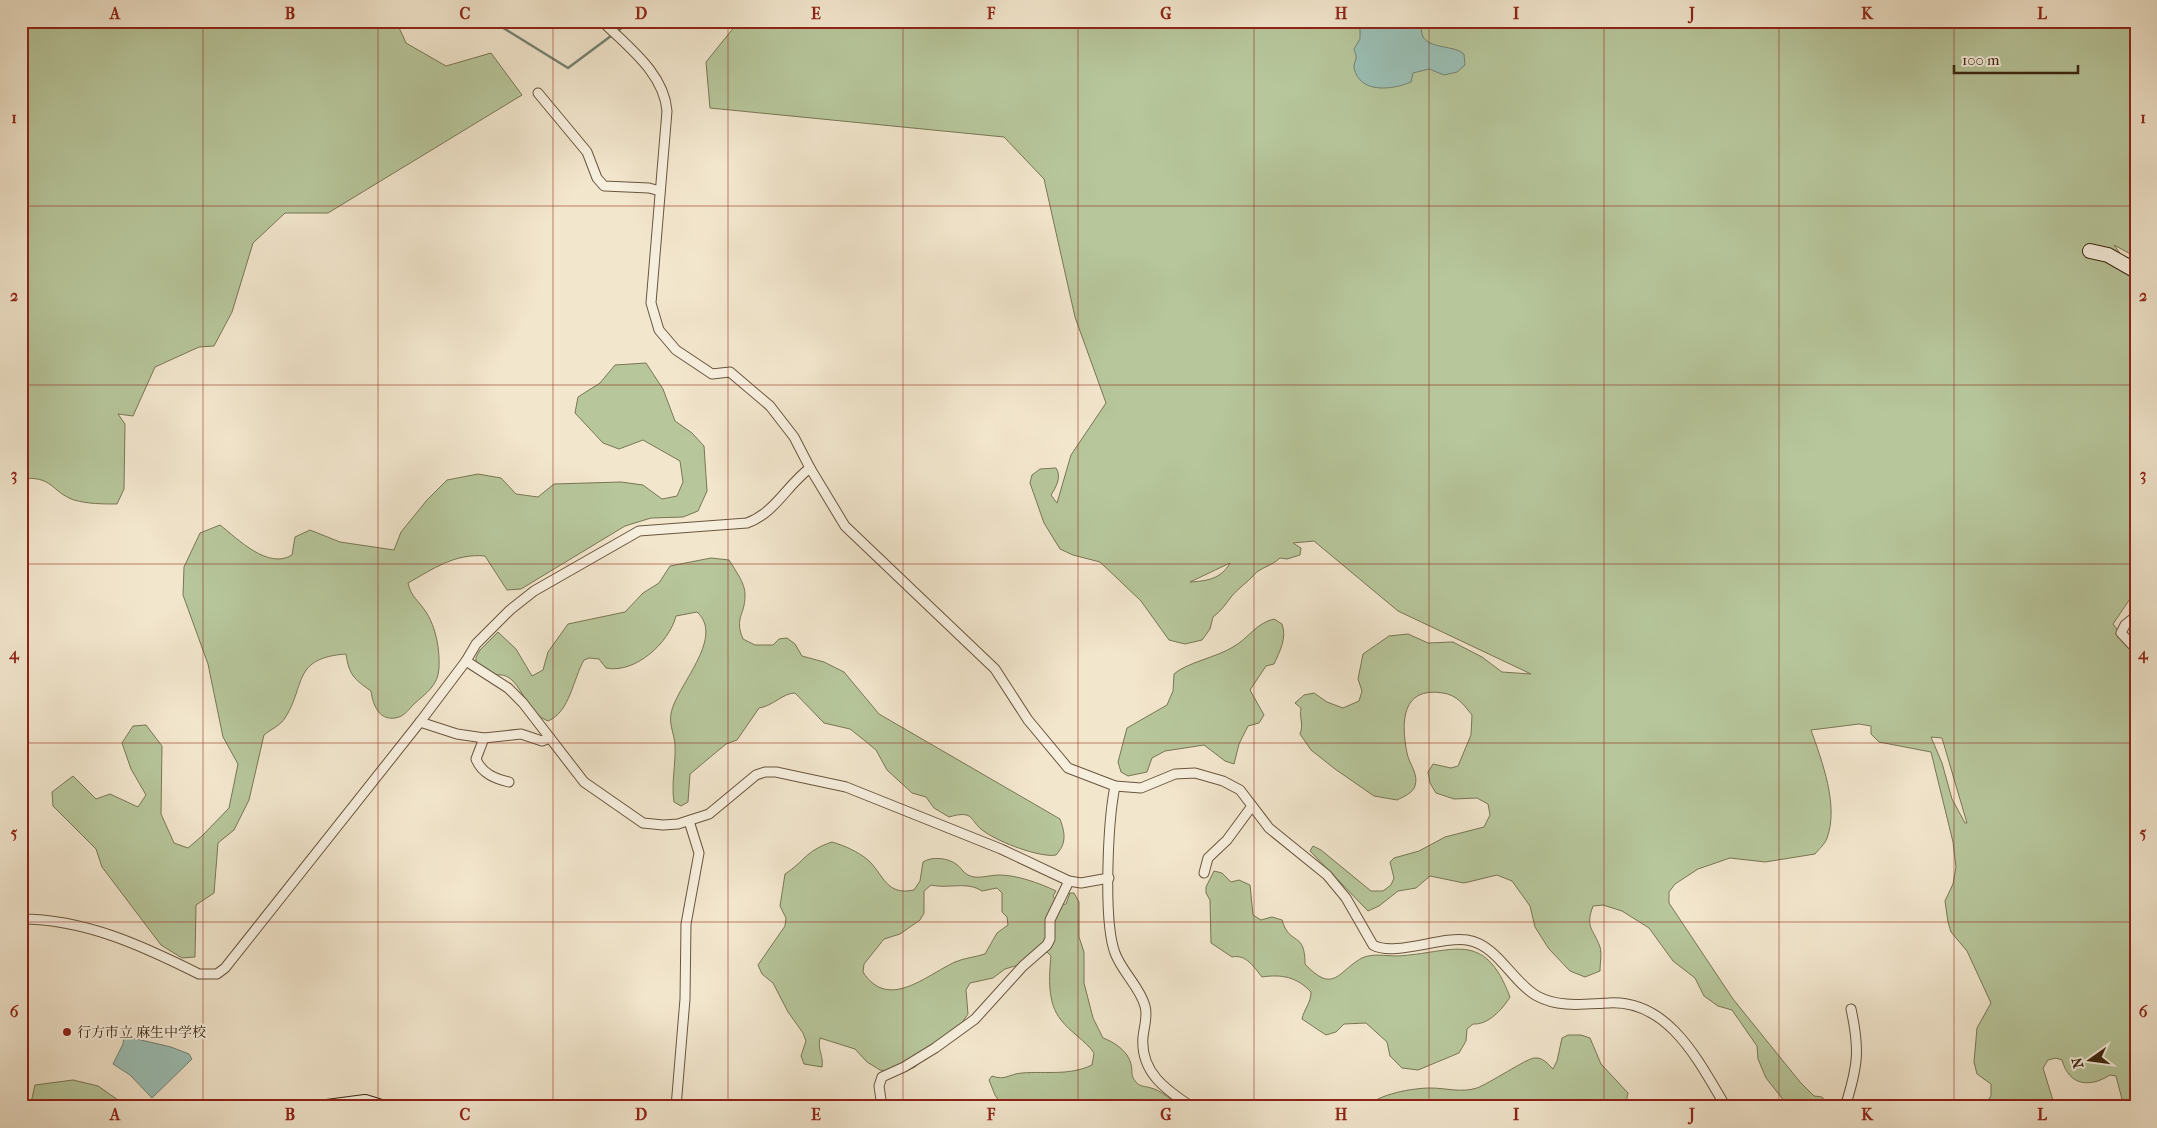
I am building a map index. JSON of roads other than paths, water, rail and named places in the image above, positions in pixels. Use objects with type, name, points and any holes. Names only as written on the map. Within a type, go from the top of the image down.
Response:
[{"type":"street","points":[[602,21],[651,71],[660,83],[666,99],[651,303],[659,330],[676,350],[712,374],[730,372],[770,406],[794,437],[810,468],[846,526],[861,543],[995,669],[1028,720],[1059,760],[1077,773],[1115,786],[1141,788],[1175,774],[1195,772],[1223,781],[1240,790],[1269,828],[1326,875],[1346,898],[1373,945],[1386,949],[1458,940],[1475,942],[1490,951],[1527,990],[1546,1000],[1568,1005],[1618,1002],[1644,1010],[1664,1022],[1687,1044],[1726,1107]]},
{"type":"street","points":[[538,92],[587,152],[597,178],[604,186],[612,188],[649,188],[660,191]]},
{"type":"street","points":[[2090,252],[2108,255],[2136,271]]},
{"type":"street","points":[[21,918],[63,921],[88,926],[199,974],[217,974],[225,968],[420,722],[466,661],[476,644],[491,627],[534,591],[627,537],[653,528],[747,523],[755,520],[769,511],[798,477],[810,468]]},
{"type":"street","points":[[2136,616],[2125,625],[2122,633],[2136,649]]},
{"type":"street","points":[[466,661],[508,688],[523,703],[584,782],[643,823],[663,826],[689,821],[709,814],[756,775],[765,772],[776,772],[846,787],[1001,849],[1069,881],[1081,882],[1109,878]]},
{"type":"street","points":[[420,722],[457,734],[484,738],[521,734],[542,741],[550,738]]},
{"type":"street","points":[[484,738],[476,759],[478,763],[495,779],[510,782]]},
{"type":"street","points":[[1115,786],[1111,804],[1109,878],[1110,933],[1114,951],[1145,1005],[1142,1046],[1146,1064],[1157,1081],[1192,1107]]},
{"type":"street","points":[[1204,873],[1208,858],[1227,840],[1252,806]]},
{"type":"street","points":[[676,1107],[685,999],[686,924],[700,853],[689,821]]},
{"type":"street","points":[[882,1107],[879,1086],[882,1077],[904,1067],[935,1048],[975,1019],[1024,966],[1048,945],[1050,939],[1050,920],[1069,881]]},
{"type":"street","points":[[1846,1107],[1856,1073],[1858,1050],[1851,1009]]},
{"type":"street","points":[[326,1107],[366,1102],[381,1107]]},
{"type":"water","points":[[1360,21],[1419,21],[1423,37],[1426,41],[1460,51],[1464,54],[1465,65],[1457,72],[1444,75],[1429,69],[1413,73],[1411,82],[1395,87],[1378,88],[1370,86],[1357,76],[1354,68],[1356,54],[1354,49],[1360,39]]},
{"type":"water","points":[[124,1036],[171,1047],[189,1054],[192,1059],[152,1098],[130,1075],[113,1064],[123,1044]]},
{"type":"waterway","points":[[492,21],[568,68],[631,21]]},
{"type":"place","name":"行方市立 麻生中学校","points":[[67,1032]]}]
